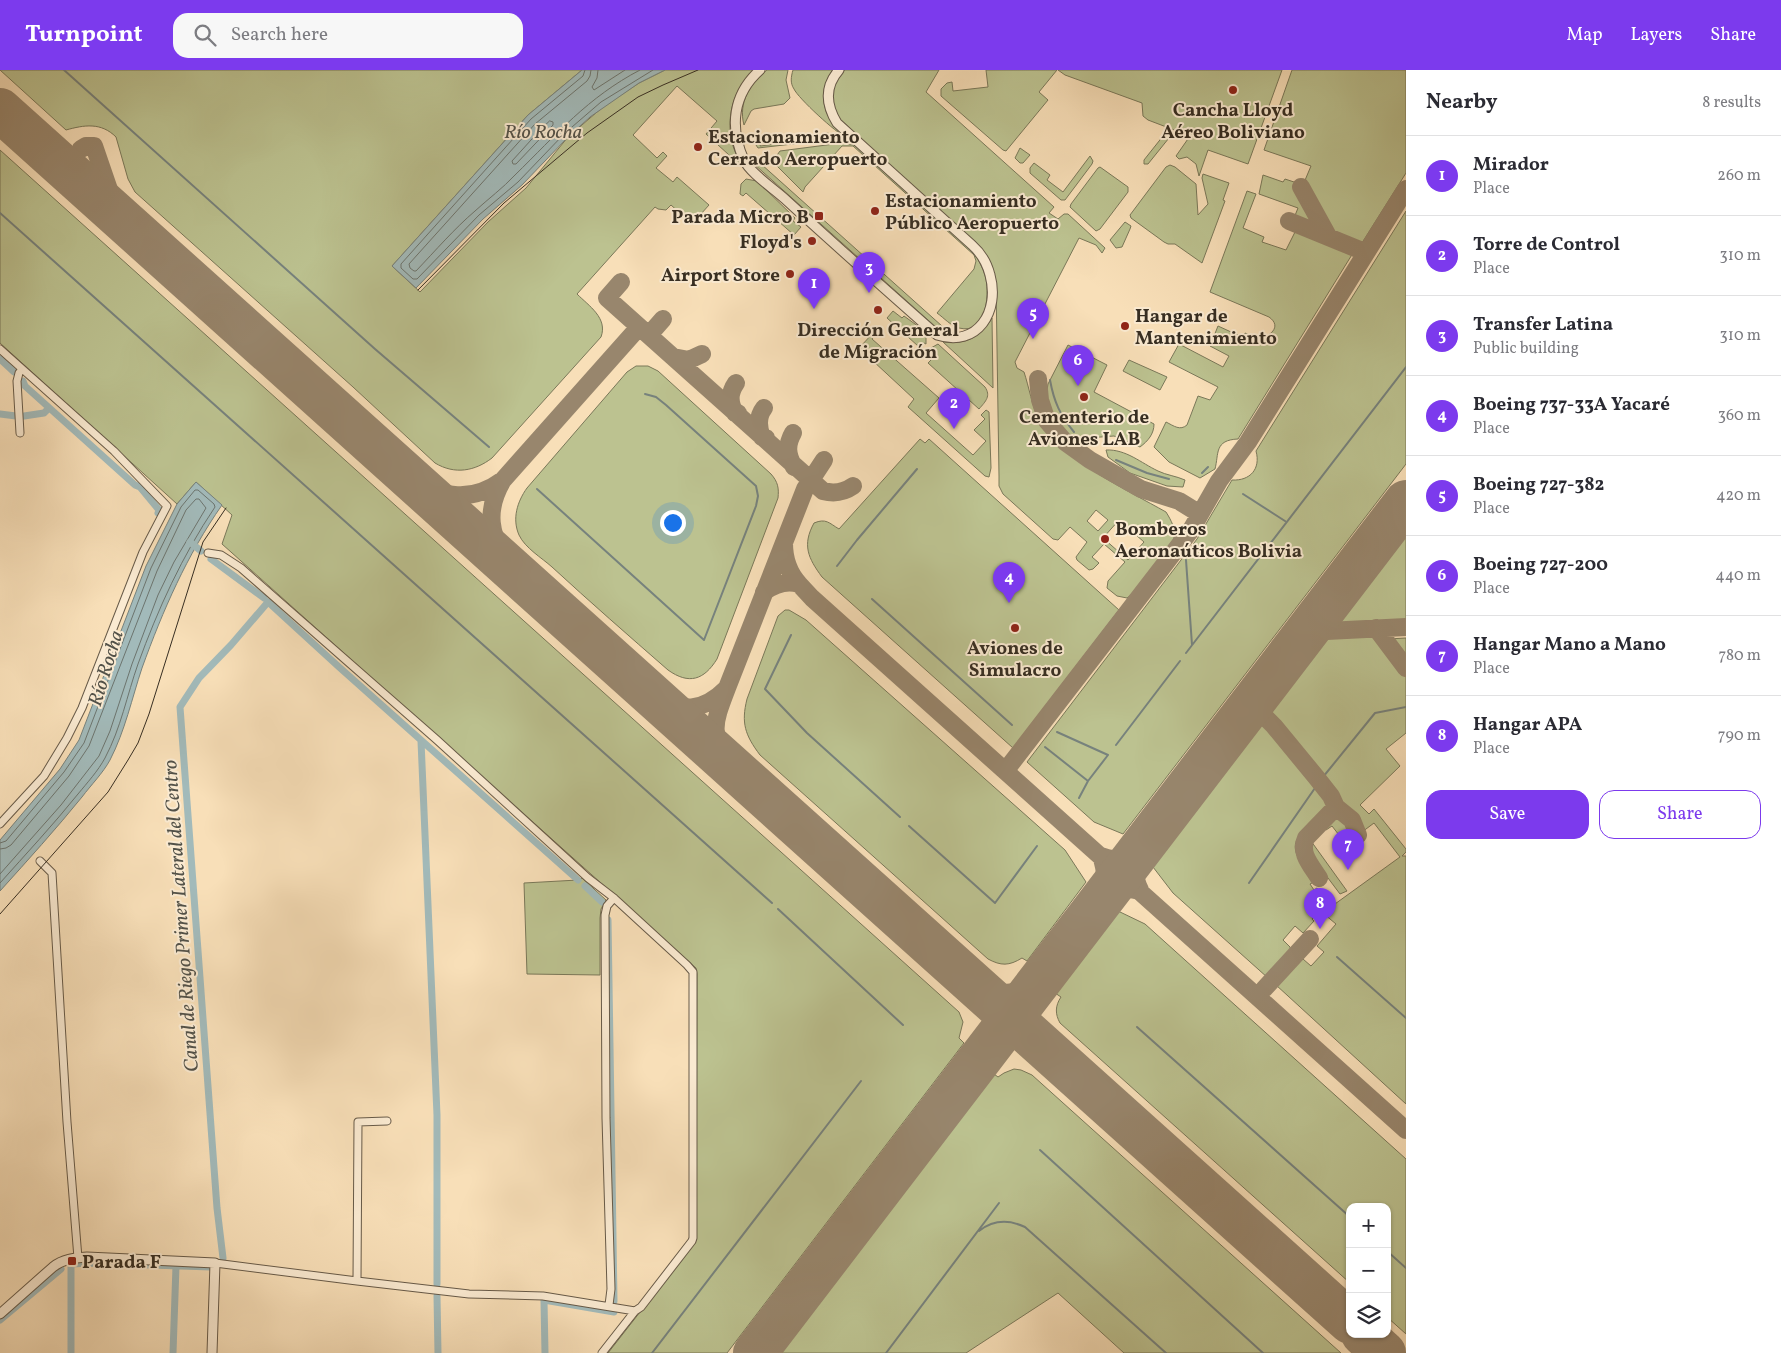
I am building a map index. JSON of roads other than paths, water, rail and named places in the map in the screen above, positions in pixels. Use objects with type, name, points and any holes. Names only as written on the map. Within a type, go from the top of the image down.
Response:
[{"type":"street","points":[[760,70],[747,83],[738,101],[736,132],[745,162],[937,335],[946,338],[962,338],[982,325],[991,308],[991,280],[987,266],[972,245],[838,123],[832,114],[828,99],[830,83],[839,70]]},
{"type":"street","points":[[0,349],[114,451],[167,506],[143,552],[82,708],[67,738],[44,776],[0,824]]},
{"type":"street","points":[[20,433],[17,380],[22,369]]},
{"type":"street","points":[[208,553],[221,555],[241,568],[437,740],[691,969],[694,977],[692,1241],[641,1307],[635,1311],[602,1353]]},
{"type":"street","points":[[40,861],[52,873],[67,1122],[78,1258]]},
{"type":"street","points":[[609,1306],[611,1289],[606,1118],[605,915],[607,906],[614,898]]},
{"type":"street","points":[[357,1281],[358,1122],[387,1121]]},
{"type":"street","points":[[0,1314],[60,1262],[78,1258],[215,1263],[469,1294],[543,1296],[635,1311]]},
{"type":"street","points":[[212,1353],[215,1263]]},
{"type":"water","name":"Río Rocha","points":[[582,70],[665,70],[639,83],[590,117],[522,185],[483,219],[416,288],[392,266],[528,115]]},
{"type":"water","points":[[196,482],[222,505],[198,543],[167,604],[142,668],[124,726],[110,760],[72,809],[0,891],[0,840],[60,769],[79,740],[146,566],[177,504]]},
{"type":"waterway","points":[[64,70],[375,349],[489,447]]},
{"type":"waterway","points":[[0,213],[772,903]]},
{"type":"waterway","name":"Canal de Riego Primer Lateral del Centro","points":[[0,359],[14,372]]},
{"type":"waterway","points":[[1186,653],[1406,367]]},
{"type":"waterway","points":[[1050,380],[1058,408],[1074,432]]},
{"type":"waterway","name":"Canal de Riego Primer Lateral del Centro","points":[[23,381],[25,386],[135,485],[140,487],[159,510],[158,513]]},
{"type":"waterway","points":[[537,489],[704,640],[756,506],[758,496],[756,486],[666,405],[656,397],[645,394]]},
{"type":"waterway","points":[[24,416],[44,413],[49,408]]},
{"type":"waterway","points":[[0,414],[16,416]]},
{"type":"waterway","points":[[1116,460],[1147,473],[1169,479]]},
{"type":"waterway","points":[[1202,473],[1208,467]]},
{"type":"waterway","points":[[837,566],[917,469]]},
{"type":"waterway","points":[[1243,494],[1285,521]]},
{"type":"waterway","name":"Canal de Riego Primer Lateral del Centro","points":[[190,542],[201,551]]},
{"type":"waterway","name":"Canal de Riego Primer Lateral del Centro","points":[[211,559],[264,598]]},
{"type":"waterway","points":[[1186,560],[1192,645]]},
{"type":"waterway","points":[[872,599],[1012,725]]},
{"type":"waterway","name":"Canal de Riego Primer Lateral del Centro","points":[[223,1258],[217,1208],[180,707],[199,678],[231,645],[268,602],[578,880]]},
{"type":"waterway","points":[[791,635],[765,689],[807,733],[900,817]]},
{"type":"waterway","points":[[1116,745],[1180,661]]},
{"type":"waterway","points":[[1323,777],[1375,713],[1406,707]]},
{"type":"waterway","points":[[1057,732],[1108,755],[1088,781],[1079,798]]},
{"type":"waterway","points":[[421,741],[437,1115],[437,1284]]},
{"type":"waterway","points":[[1045,747],[1088,781]]},
{"type":"waterway","points":[[1249,883],[1315,788]]},
{"type":"waterway","points":[[909,826],[995,903],[1037,846]]},
{"type":"waterway","points":[[585,886],[602,902]]},
{"type":"waterway","points":[[778,909],[903,1025]]},
{"type":"waterway","points":[[608,920],[614,1301]]},
{"type":"waterway","points":[[1337,957],[1406,1018]]},
{"type":"waterway","points":[[1137,1027],[1346,1213]]},
{"type":"waterway","points":[[652,1353],[861,1081]]},
{"type":"waterway","points":[[1040,1150],[1263,1353]]},
{"type":"waterway","points":[[886,1353],[999,1203]]},
{"type":"waterway","points":[[979,1231],[984,1227],[1001,1222],[1019,1224],[1025,1227],[1166,1353]]},
{"type":"waterway","points":[[1391,1255],[1406,1268]]},
{"type":"waterway","name":"Canal de Riego Primer Lateral del Centro","points":[[71,1353],[71,1264],[211,1267]]},
{"type":"waterway","points":[[173,1353],[176,1266]]},
{"type":"waterway","name":"Canal de Riego Primer Lateral del Centro","points":[[0,1320],[61,1269]]},
{"type":"waterway","points":[[437,1296],[438,1353]]},
{"type":"waterway","points":[[545,1353],[544,1300],[614,1312]]},
{"type":"tram line","points":[[418,290],[504,203],[587,133],[638,97],[698,70]]},
{"type":"tram line","points":[[0,914],[108,792],[138,743],[149,714],[203,542],[226,508]]},
{"type":"place","name":"Cancha Lloyd Aéreo Boliviano","points":[[1233,90]]},
{"type":"place","name":"Estacionamiento Cerrado Aeropuerto","points":[[698,147]]},
{"type":"place","name":"Estacionamiento Público Aeropuerto","points":[[875,211]]},
{"type":"place","name":"Parada Micro B","points":[[819,216]]},
{"type":"place","name":"Floyd's","points":[[812,241]]},
{"type":"place","name":"Airport Store","points":[[790,274]]},
{"type":"place","name":"Transfer Latina","points":[[869,293]]},
{"type":"place","name":"Mirador","points":[[814,309]]},
{"type":"place","name":"Dirección General de Migración","points":[[878,310]]},
{"type":"place","name":"Hangar de Mantenimiento","points":[[1125,326]]},
{"type":"place","name":"Boeing 727-382","points":[[1033,339]]},
{"type":"place","name":"Boeing 727-200","points":[[1078,386]]},
{"type":"place","name":"Cementerio de Aviones LAB","points":[[1084,397]]},
{"type":"place","name":"Torre de Control","points":[[954,429]]},
{"type":"place","name":"Bomberos Aeronaúticos Bolivia","points":[[1105,539]]},
{"type":"place","name":"Boeing 737-33A Yacaré","points":[[1009,603]]},
{"type":"place","name":"Aviones de Simulacro","points":[[1015,628]]},
{"type":"place","name":"Hangar Mano a Mano","points":[[1348,870]]},
{"type":"place","name":"Hangar APA","points":[[1320,929]]},
{"type":"place","name":"Parada F","points":[[72,1261]]}]
